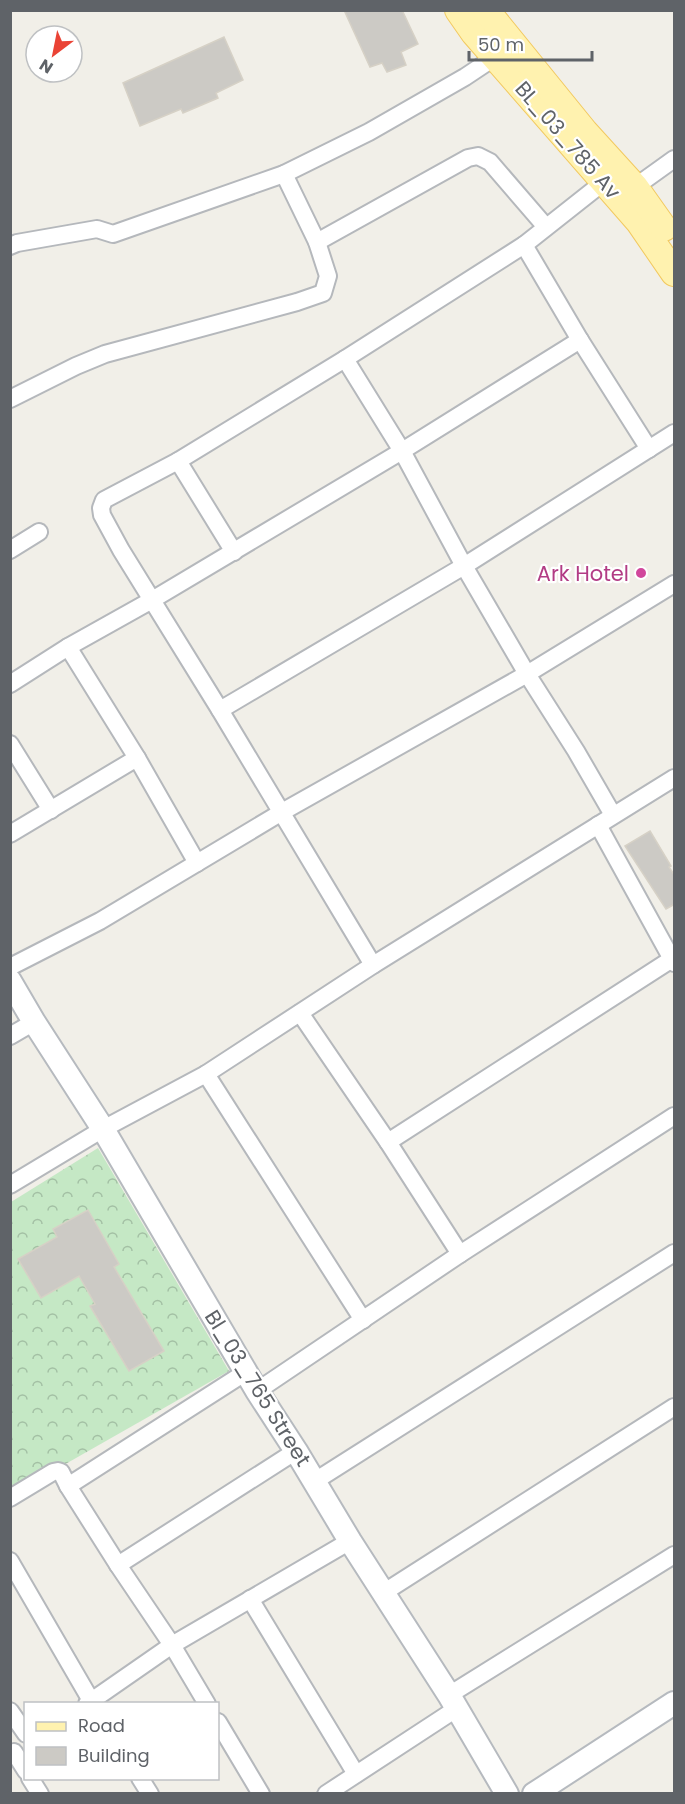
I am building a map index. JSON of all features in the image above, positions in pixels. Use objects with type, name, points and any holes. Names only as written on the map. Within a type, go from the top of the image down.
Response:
[{"type":"main road","name":"BL_03_785 Av","points":[[458,10],[474,33],[639,222],[675,273]]},
{"type":"main road","name":"BL_03_785 Av","points":[[486,10],[585,132],[635,187],[675,243]]},
{"type":"street","points":[[10,246],[97,229],[113,234],[284,174],[369,132],[465,77],[495,57]]},
{"type":"street","points":[[317,242],[468,158],[478,156],[490,162],[546,227]]},
{"type":"street","points":[[635,187],[675,159]]},
{"type":"street","points":[[10,399],[105,354],[323,293],[328,276],[317,242],[284,174]]},
{"type":"street","points":[[373,964],[121,550],[101,508],[104,500],[178,461],[345,359],[524,245],[605,181]]},
{"type":"street","points":[[524,245],[580,340],[649,449]]},
{"type":"street","points":[[10,684],[68,647],[234,552],[402,451],[580,340]]},
{"type":"street","points":[[345,359],[402,451],[464,566],[527,674],[613,815]]},
{"type":"street","points":[[220,710],[464,566],[675,433]]},
{"type":"street","points":[[178,461],[234,552]]},
{"type":"street","points":[[10,550],[39,532]]},
{"type":"street","points":[[10,967],[100,921],[282,812],[527,674],[675,584]]},
{"type":"street","points":[[68,647],[137,758],[197,863]]},
{"type":"street","points":[[10,744],[51,810]]},
{"type":"street","points":[[10,834],[137,758]]},
{"type":"street","points":[[10,1185],[103,1129],[206,1074],[373,964],[675,778]]},
{"type":"street","points":[[388,1142],[673,961],[598,825]]},
{"type":"street","name":"Bl_03_765 Street","points":[[10,981],[103,1129],[252,1381],[350,1541],[453,1702],[507,1794]]},
{"type":"street","points":[[300,1013],[388,1142],[460,1254]]},
{"type":"street","points":[[10,1036],[34,1022]]},
{"type":"street","points":[[206,1074],[363,1320]]},
{"type":"street","points":[[68,1486],[363,1320],[460,1254],[675,1116]]},
{"type":"street","points":[[315,1481],[675,1253]]},
{"type":"street","points":[[383,1593],[675,1407]]},
{"type":"street","points":[[118,1565],[296,1451]]},
{"type":"street","points":[[10,1498],[58,1471],[61,1472],[206,1702]]},
{"type":"street","points":[[91,1702],[172,1645],[350,1541]]},
{"type":"street","points":[[326,1794],[453,1702],[675,1555]]},
{"type":"street","points":[[10,1561],[89,1702]]},
{"type":"street","points":[[250,1599],[356,1774]]},
{"type":"street","points":[[534,1794],[675,1703]]},
{"type":"street","points":[[10,1711],[24,1731]]},
{"type":"street","points":[[219,1724],[261,1794]]},
{"type":"street","points":[[16,1750],[24,1767]]},
{"type":"street","points":[[31,1780],[40,1794]]},
{"type":"street","points":[[141,1780],[150,1794]]},
{"type":"green space","points":[[98,1148],[229,1371],[11,1495],[11,1202]]},
{"type":"building","points":[[344,10],[402,10],[418,44],[401,52],[406,65],[387,72],[382,63],[370,67]]},
{"type":"building","points":[[224,37],[243,80],[216,93],[218,98],[183,113],[181,109],[140,126],[123,83]]},
{"type":"building","points":[[650,831],[675,876],[675,904],[666,909],[625,846]]},
{"type":"building","points":[[88,1210],[119,1264],[114,1267],[164,1351],[129,1371],[90,1306],[95,1304],[79,1276],[41,1298],[18,1259],[57,1237],[53,1229]]},
{"type":"place","name":"Ark Hotel","points":[[641,573]]}]
